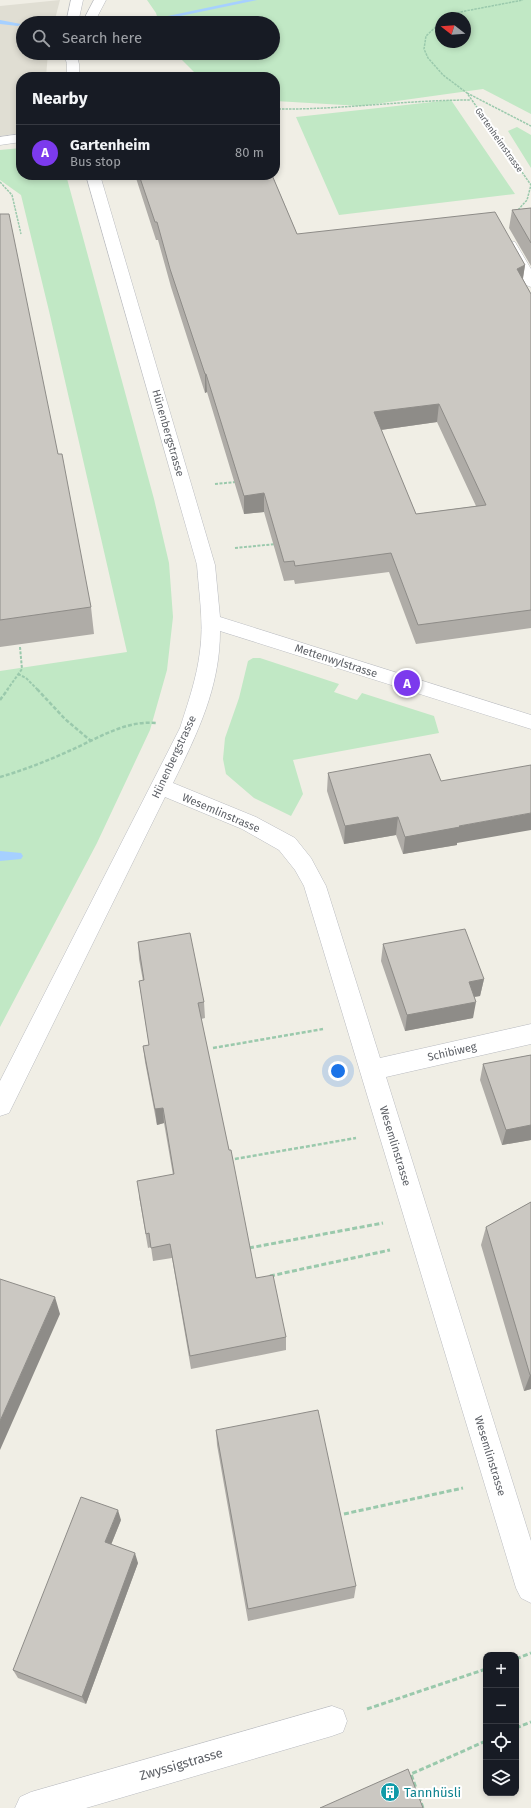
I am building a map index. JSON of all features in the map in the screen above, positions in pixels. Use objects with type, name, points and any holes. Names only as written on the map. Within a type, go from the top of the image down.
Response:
[{"type":"street","points":[[74,16],[77,0]]},
{"type":"street","points":[[92,16],[100,0]]},
{"type":"street","points":[[0,140],[16,138]]},
{"type":"street","name":"Hünenbergstrasse","points":[[0,1105],[190,728],[201,692],[210,651],[210,621],[206,565],[94,180]]},
{"type":"street","points":[[497,222],[531,282]]},
{"type":"street","name":"Mettenwylstrasse","points":[[210,621],[531,722]]},
{"type":"street","name":"Wesemlinstrasse","points":[[161,787],[249,823],[287,844],[303,864],[315,886],[531,1588]]},
{"type":"street","name":"Schibiweg","points":[[372,1070],[531,1034]]},
{"type":"street","name":"Zwyssigstrasse","points":[[31,1808],[332,1721]]},
{"type":"path","points":[[460,12],[523,0]]},
{"type":"path","name":"Gartenheimstrasse","points":[[435,28],[426,36],[424,52],[438,70],[454,85],[467,93],[531,185],[529,197],[524,205],[515,213],[497,222]]},
{"type":"path","points":[[467,93],[531,126]]},
{"type":"path","points":[[280,109],[303,110],[435,99],[471,100]]},
{"type":"path","points":[[0,182],[12,195],[21,234]]},
{"type":"path","points":[[213,485],[241,481]]},
{"type":"path","points":[[235,548],[279,543]]},
{"type":"path","points":[[0,700],[22,669],[20,647]]},
{"type":"path","points":[[18,674],[26,678],[65,719],[91,741]]},
{"type":"path","points":[[0,778],[128,725],[146,721],[158,723]]},
{"type":"path","points":[[213,1048],[358,1023]]},
{"type":"path","points":[[224,1161],[391,1132]]},
{"type":"path","points":[[243,1250],[287,1240],[417,1217]]},
{"type":"path","points":[[264,1277],[425,1243]]},
{"type":"path","points":[[344,1514],[498,1481]]},
{"type":"path","points":[[519,1657],[531,1653]]},
{"type":"path","points":[[332,1721],[483,1670]]},
{"type":"path","points":[[519,1727],[531,1722]]},
{"type":"path","points":[[423,1808],[411,1774],[483,1742]]},
{"type":"shaded area","points":[[60,0],[56,16],[16,16],[16,60],[47,60],[46,72],[16,72],[16,134],[0,136],[0,6]]},
{"type":"green space","points":[[147,0],[531,0],[531,114],[483,89],[361,106],[280,101],[280,72],[194,72],[182,60],[280,60],[280,16],[157,16]]},
{"type":"green space","points":[[451,100],[515,194],[339,215],[296,117]]},
{"type":"green space","points":[[517,127],[531,135],[531,168],[508,131]]},
{"type":"green space","points":[[16,148],[16,180],[67,180],[154,499],[169,563],[173,617],[167,670],[150,730],[97,843],[0,1027],[0,671],[127,652],[21,195],[0,180],[0,150]]},
{"type":"green space","points":[[253,658],[260,658],[339,684],[334,692],[357,700],[362,693],[434,716],[439,733],[293,760],[303,794],[291,816],[254,798],[226,774],[223,759],[225,738],[239,698],[248,661]]},
{"type":"building","points":[[141,180],[274,180],[297,234],[495,212],[525,265],[517,269],[531,294],[531,610],[418,625],[391,553],[295,566],[294,561],[284,562],[264,493],[244,496],[206,374],[170,269],[157,222],[155,222]],"holes":[[[439,404],[486,505],[416,514],[374,412]]]},
{"type":"building","points":[[531,208],[531,243],[512,210]]},
{"type":"building","points":[[0,214],[9,214],[58,454],[62,454],[91,607],[0,620]]},
{"type":"building","points":[[430,754],[441,781],[531,765],[531,813],[405,837],[398,817],[345,826],[328,773]]},
{"type":"building","points":[[465,929],[484,979],[469,982],[476,1002],[407,1015],[383,944]]},
{"type":"building","points":[[190,933],[204,1002],[198,1003],[229,1150],[231,1150],[256,1278],[273,1275],[286,1337],[190,1356],[170,1244],[151,1248],[149,1233],[146,1234],[137,1181],[174,1174],[163,1108],[155,1109],[143,1046],[149,1045],[139,981],[144,980],[138,942]]},
{"type":"building","points":[[531,1055],[531,1125],[506,1130],[483,1064]]},
{"type":"building","points":[[531,1202],[531,1375],[530,1375],[486,1227]]},
{"type":"building","points":[[0,1279],[55,1297],[0,1421]]},
{"type":"building","points":[[318,1410],[356,1586],[248,1609],[216,1430]]},
{"type":"building","points":[[81,1497],[118,1510],[105,1542],[135,1553],[82,1697],[13,1670]]},
{"type":"building","name":"Tannhüsli","points":[[408,1769],[423,1808],[320,1808]]},
{"type":"waterway","points":[[171,16],[254,0]]},
{"type":"waterway","points":[[0,22],[16,24]]},
{"type":"waterway","points":[[0,856],[17,856]]},
{"type":"place","name":"Gartenheim","points":[[407,683]]},
{"type":"place","name":"Tannhüsli","points":[[390,1792]]}]
